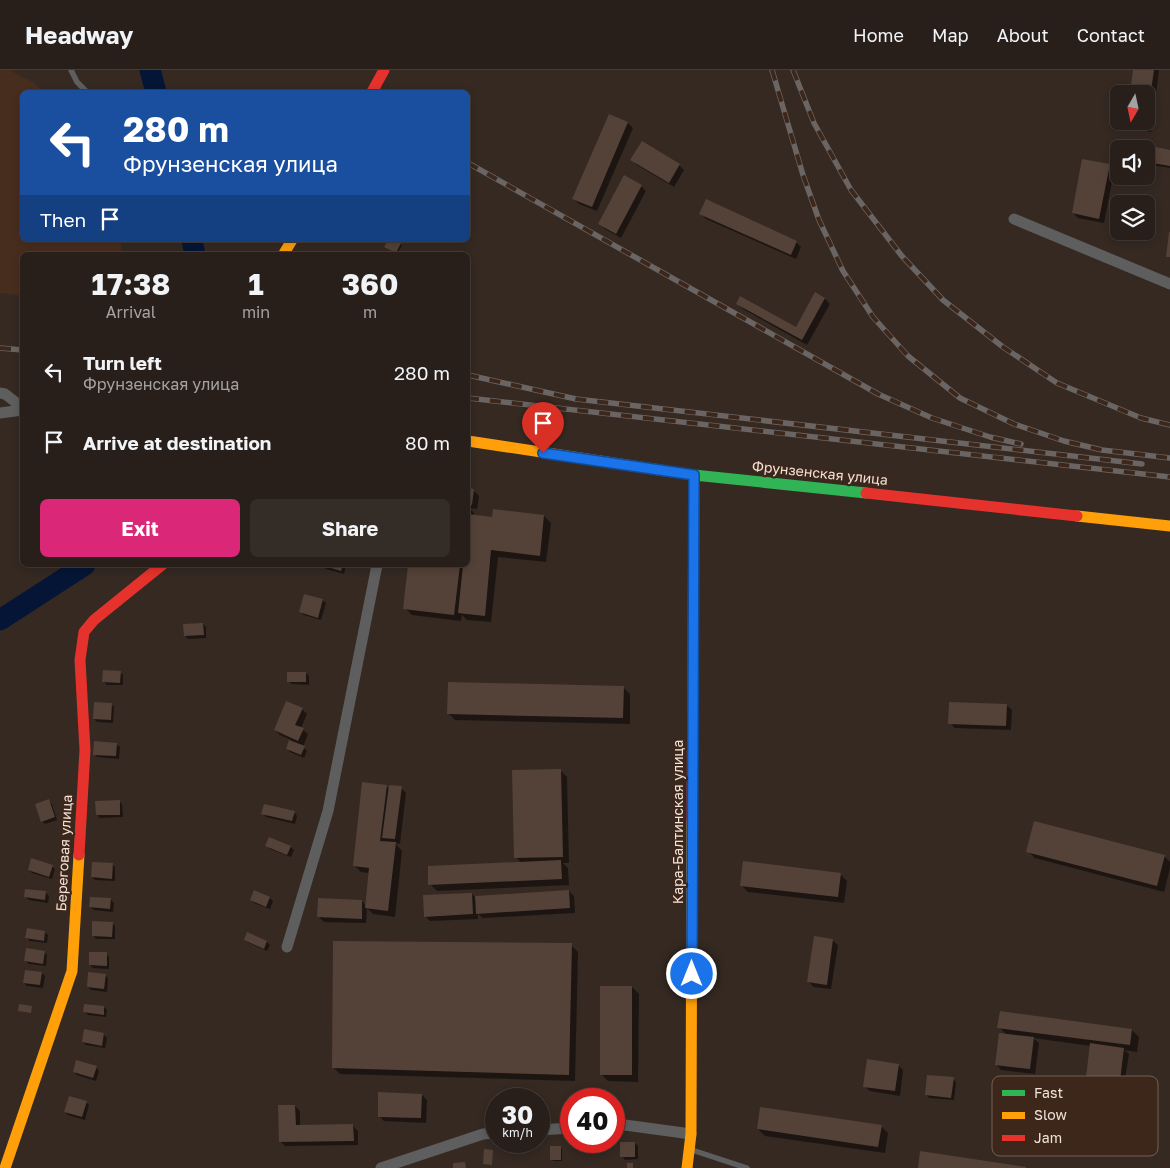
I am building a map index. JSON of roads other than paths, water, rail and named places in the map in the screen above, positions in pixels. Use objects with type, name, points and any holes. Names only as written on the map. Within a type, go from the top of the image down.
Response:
[{"type":"street","points":[[373,90],[384,70]]},
{"type":"street","points":[[1014,220],[1170,284]]},
{"type":"street","points":[[0,393],[5,394],[20,406]]},
{"type":"street","points":[[0,413],[20,408]]},
{"type":"street","name":"Фрунзенская улица","points":[[470,441],[694,475],[1170,526]]},
{"type":"street","name":"Кара-Балтинская улица","points":[[686,1168],[691,1134],[694,475]]},
{"type":"street","name":"Береговая улица","points":[[5,1168],[72,971],[85,750],[80,660],[84,632],[94,620],[160,567]]},
{"type":"street","points":[[287,947],[328,811],[377,567]]},
{"type":"street","points":[[625,1125],[691,1134]]},
{"type":"street","points":[[381,1168],[485,1134]]},
{"type":"lane","points":[[71,70],[77,82],[85,90]]},
{"type":"lane","points":[[689,1149],[747,1168]]},
{"type":"waterway","points":[[150,70],[155,90]]},
{"type":"waterway","points":[[192,242],[194,252]]},
{"type":"waterway","points":[[0,620],[82,567]]},
{"type":"railway","points":[[772,70],[803,175],[819,220],[843,271],[873,317],[908,356],[960,398],[1014,424],[1064,441],[1102,450],[1170,458]]},
{"type":"railway","points":[[793,70],[814,123],[851,190],[901,255],[943,300],[1003,347],[1057,383],[1141,418],[1170,425]]},
{"type":"railway","points":[[470,164],[878,394],[932,418],[990,437],[1021,444]]},
{"type":"railway","points":[[0,348],[20,350]]},
{"type":"railway","points":[[470,375],[576,399],[1142,464]]},
{"type":"railway","points":[[470,398],[1170,477]]}]
